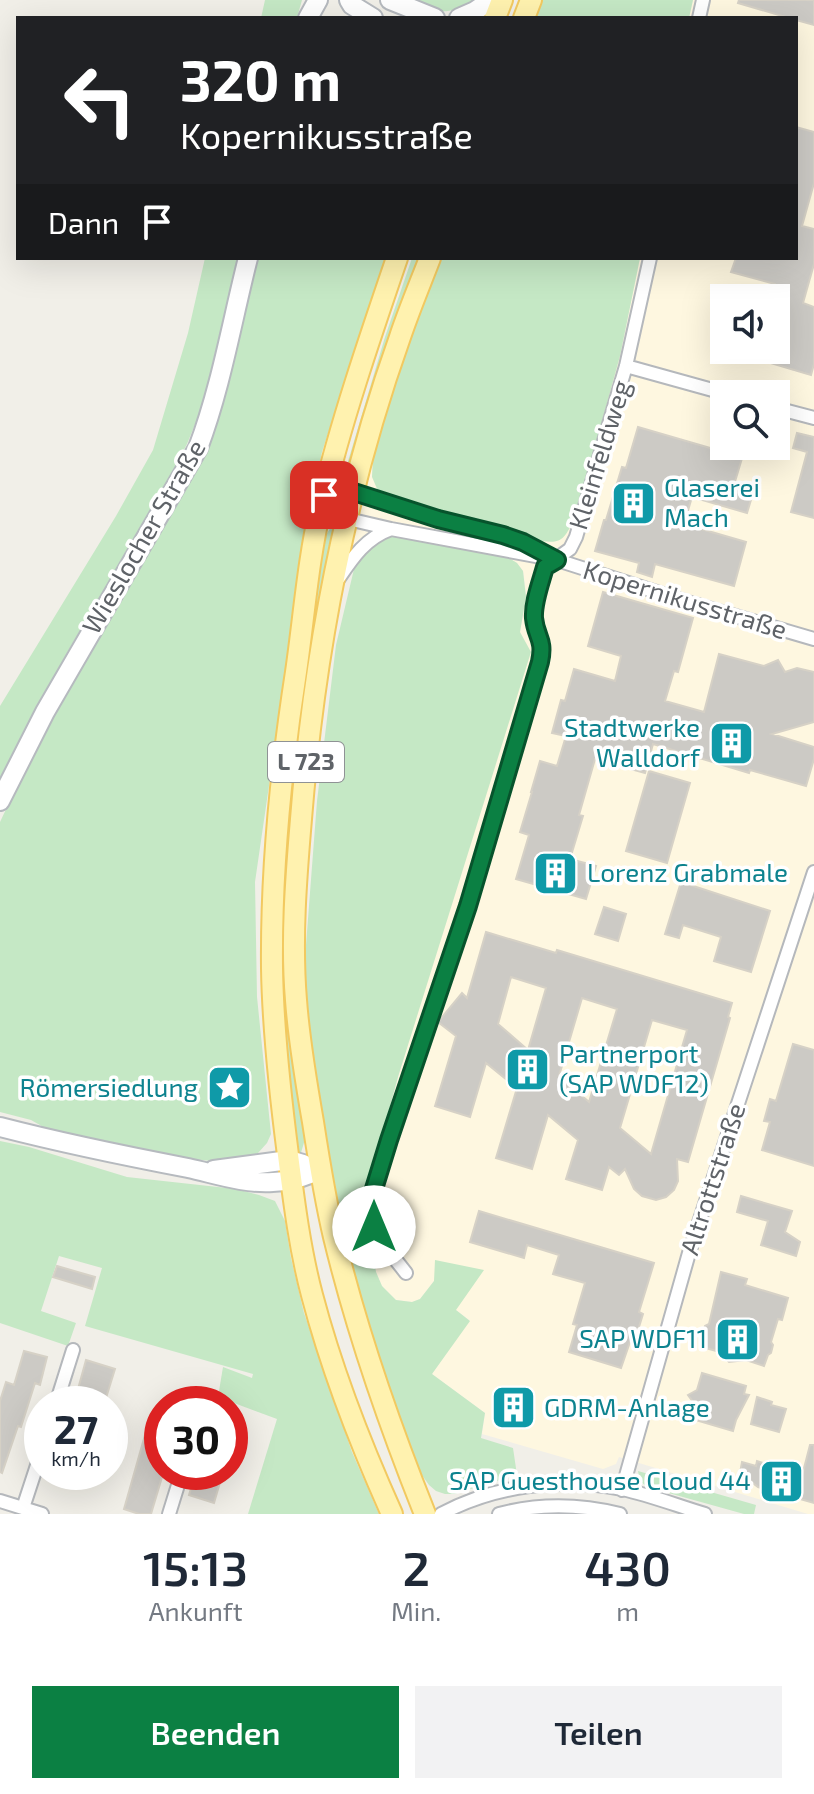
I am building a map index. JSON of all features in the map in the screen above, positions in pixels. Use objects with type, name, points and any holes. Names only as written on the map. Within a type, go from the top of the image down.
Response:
[{"type":"main road","name":"L 723","points":[[392,1514],[367,1459],[311,1293],[291,1181],[278,1072],[272,968],[281,780],[313,543],[322,500],[363,359],[396,260]]},
{"type":"main road","name":"L 723","points":[[425,1514],[359,1331],[333,1234],[302,1056],[294,937],[305,766],[332,588],[370,432],[400,337],[429,260]]},
{"type":"street","points":[[349,0],[370,16]]},
{"type":"street","points":[[390,0],[430,16]]},
{"type":"street","points":[[463,16],[491,0]]},
{"type":"street","name":"Wieslocher Straße","points":[[0,801],[45,712],[198,448],[210,413],[248,260]]},
{"type":"street","name":"Kleinfeldweg","points":[[406,1273],[374,1227],[369,1205],[468,906],[536,677],[543,647],[534,609],[545,567],[570,549],[576,537],[626,366],[650,260]]},
{"type":"street","points":[[626,366],[710,389]]},
{"type":"street","points":[[790,412],[814,418]]},
{"type":"street","name":"Kopernikusstraße","points":[[322,500],[354,492],[451,523],[503,535],[557,560]]},
{"type":"street","name":"Kopernikusstraße","points":[[322,500],[348,519],[557,560],[814,639]]},
{"type":"street","points":[[332,588],[365,544],[391,529]]},
{"type":"street","name":"Altrottstraße","points":[[622,1490],[689,1253],[814,872]]},
{"type":"street","points":[[0,1127],[67,1145],[235,1180],[291,1181],[321,1170]]},
{"type":"street","points":[[204,1172],[289,1160],[321,1170]]},
{"type":"street","points":[[62,1386],[73,1350]]},
{"type":"street","points":[[441,1514],[505,1490],[563,1484],[622,1490],[705,1514]]},
{"type":"street","points":[[23,1508],[29,1490]]},
{"type":"street","points":[[169,1514],[176,1490]]},
{"type":"street","points":[[0,1501],[42,1514]]},
{"type":"street","points":[[504,1513],[553,1505],[596,1508],[620,1514]]},
{"type":"shaded area","points":[[693,0],[814,0],[814,1514],[619,1457],[616,1464],[603,1469],[482,1434],[485,1413],[432,1374],[469,1320],[456,1310],[434,1281],[420,1299],[412,1302],[396,1300],[382,1286],[376,1272],[364,1202],[520,632],[526,597],[523,571],[517,563],[481,550],[362,555],[354,569],[300,556],[322,452],[373,465],[372,477],[620,356],[640,260],[798,260],[798,16],[689,16]]},
{"type":"green space","points":[[265,0],[302,0],[298,16],[261,16]]},
{"type":"green space","points":[[403,0],[477,0],[440,11]]},
{"type":"green space","points":[[540,0],[693,0],[689,16],[534,16]]},
{"type":"green space","points":[[205,260],[238,260],[202,407],[187,444],[68,651],[0,781],[0,706],[153,450],[188,333]]},
{"type":"green space","points":[[253,260],[384,260],[322,452],[300,556],[255,882],[257,997],[271,1134],[258,1153],[222,1162],[54,1133],[31,1120],[0,1112],[0,822],[45,727],[192,472]]},
{"type":"green space","points":[[411,260],[417,260],[352,468],[346,468]]},
{"type":"green space","points":[[439,260],[640,260],[620,356],[576,516],[560,540],[532,540],[390,500],[378,491],[372,477],[373,455],[394,381]]},
{"type":"green space","points":[[333,524],[336,532],[326,569],[296,765],[289,838],[286,917],[306,1136],[300,1156],[291,1110],[279,955],[285,825],[322,541]]},
{"type":"green space","points":[[396,535],[481,550],[517,563],[523,571],[526,597],[520,632],[531,652],[398,1077],[364,1202],[376,1272],[382,1286],[396,1300],[412,1302],[420,1299],[434,1281],[435,1260],[484,1270],[456,1310],[470,1321],[432,1374],[485,1413],[481,1438],[513,1448],[517,1475],[454,1494],[436,1491],[419,1471],[366,1322],[344,1247],[306,1021],[305,958],[317,801],[336,645],[354,569],[362,555],[379,542]]},
{"type":"green space","points":[[0,1141],[127,1177],[236,1189],[275,1201],[285,1221],[304,1313],[352,1452],[379,1514],[248,1514],[277,1419],[248,1408],[248,1386],[220,1386],[223,1367],[252,1378],[253,1374],[85,1326],[102,1268],[59,1256],[41,1311],[76,1323],[68,1346],[0,1323]]},
{"type":"green space","points":[[638,1471],[756,1505],[754,1514],[744,1514],[647,1487],[640,1481]]},
{"type":"building","points":[[739,0],[814,0],[814,25],[798,21],[798,16],[782,16],[738,3]]},
{"type":"building","points":[[798,128],[814,132],[814,183],[802,226],[814,229],[814,264],[803,303],[814,307],[814,364],[811,375],[774,364],[790,364],[790,284],[775,284],[731,272],[735,260],[798,260]]},
{"type":"building","points":[[638,427],[710,448],[710,460],[742,460],[734,485],[754,490],[747,513],[692,497],[684,524],[746,542],[734,586],[655,564],[652,577],[637,572],[639,563],[595,551],[622,467],[626,468]]},
{"type":"building","points":[[797,433],[814,437],[814,518],[791,512],[807,452],[793,448]]},
{"type":"building","points":[[603,592],[693,618],[678,672],[674,671],[665,701],[704,712],[719,654],[764,666],[778,660],[785,672],[797,668],[814,672],[814,722],[772,734],[814,747],[814,759],[806,786],[750,770],[749,773],[653,744],[645,773],[595,759],[570,859],[596,866],[586,899],[516,879],[529,835],[520,832],[540,761],[557,766],[566,736],[552,733],[574,669],[615,681],[621,656],[588,646]]},
{"type":"building","points":[[649,771],[690,783],[667,863],[626,851]]},
{"type":"building","points":[[681,882],[770,911],[751,972],[714,961],[721,937],[683,925],[679,938],[665,934]]},
{"type":"building","points":[[604,907],[626,914],[618,941],[595,934]]},
{"type":"building","name":"Partnerport (SAP WDF12)","points":[[486,932],[732,1003],[688,1162],[677,1159],[678,1181],[674,1190],[656,1200],[642,1196],[634,1189],[625,1169],[619,1175],[609,1167],[602,1190],[566,1179],[578,1140],[548,1115],[532,1169],[496,1158],[517,1088],[486,1063],[470,1117],[435,1106],[456,1036],[438,1022],[462,993],[467,998]],"holes":[[[511,977],[546,988],[528,1050],[498,1024]],[[582,998],[617,1009],[589,1102],[559,1076]],[[652,1020],[687,1030],[651,1154],[620,1128]]]},
{"type":"building","points":[[793,1044],[814,1050],[814,1166],[762,1150],[770,1122],[764,1121],[770,1099],[776,1101]]},
{"type":"building","points":[[741,1196],[792,1211],[785,1232],[800,1242],[796,1256],[761,1245],[768,1221],[737,1212]]},
{"type":"building","points":[[479,1211],[654,1263],[639,1312],[643,1314],[634,1343],[630,1342],[621,1368],[569,1352],[577,1325],[573,1324],[585,1283],[553,1274],[559,1255],[527,1245],[524,1258],[470,1242]]},
{"type":"building","points":[[57,1266],[95,1277],[92,1289],[53,1277]]},
{"type":"building","points":[[721,1272],[747,1279],[745,1285],[788,1298],[782,1320],[778,1319],[771,1353],[764,1366],[746,1360],[729,1362],[720,1352],[702,1347]]},
{"type":"building","points":[[24,1351],[47,1357],[40,1385],[24,1386],[24,1418],[21,1427],[18,1426],[2,1473],[0,1401],[6,1382],[14,1385]]},
{"type":"building","points":[[86,1360],[115,1369],[110,1386],[79,1386]]},
{"type":"building","points":[[702,1373],[746,1386],[744,1394],[749,1395],[733,1431],[689,1418],[693,1402],[688,1395],[697,1390]]},
{"type":"building","name":"GDRM-Anlage","points":[[504,1389],[531,1396],[521,1428],[495,1421]]},
{"type":"building","points":[[757,1397],[786,1409],[779,1432],[751,1424]]},
{"type":"building","points":[[144,1439],[144,1490],[158,1490],[151,1514],[124,1509]]},
{"type":"building","name":"SAP Guesthouse Cloud 44","points":[[810,1445],[814,1445],[814,1503],[758,1487],[740,1473],[742,1462],[756,1466],[757,1461],[802,1476]]},
{"type":"building","points":[[191,1490],[218,1490],[214,1503],[189,1495]]},
{"type":"place","name":"Glaserei Mach","points":[[633,503]]},
{"type":"place","name":"Stadtwerke Walldorf","points":[[731,743]]},
{"type":"place","name":"Lorenz Grabmale","points":[[556,873]]},
{"type":"place","name":"Partnerport (SAP WDF12)","points":[[528,1069]]},
{"type":"place","name":"Römersiedlung","points":[[229,1088]]},
{"type":"place","name":"SAP WDF11","points":[[738,1339]]},
{"type":"place","name":"GDRM-Anlage","points":[[513,1408]]},
{"type":"place","name":"SAP Guesthouse Cloud 44","points":[[782,1481]]},
{"type":"route","points":[[324,495],[354,492],[478,531],[503,535],[557,560],[545,567],[534,609],[543,647],[540,662],[468,906],[369,1205],[374,1227]]}]
